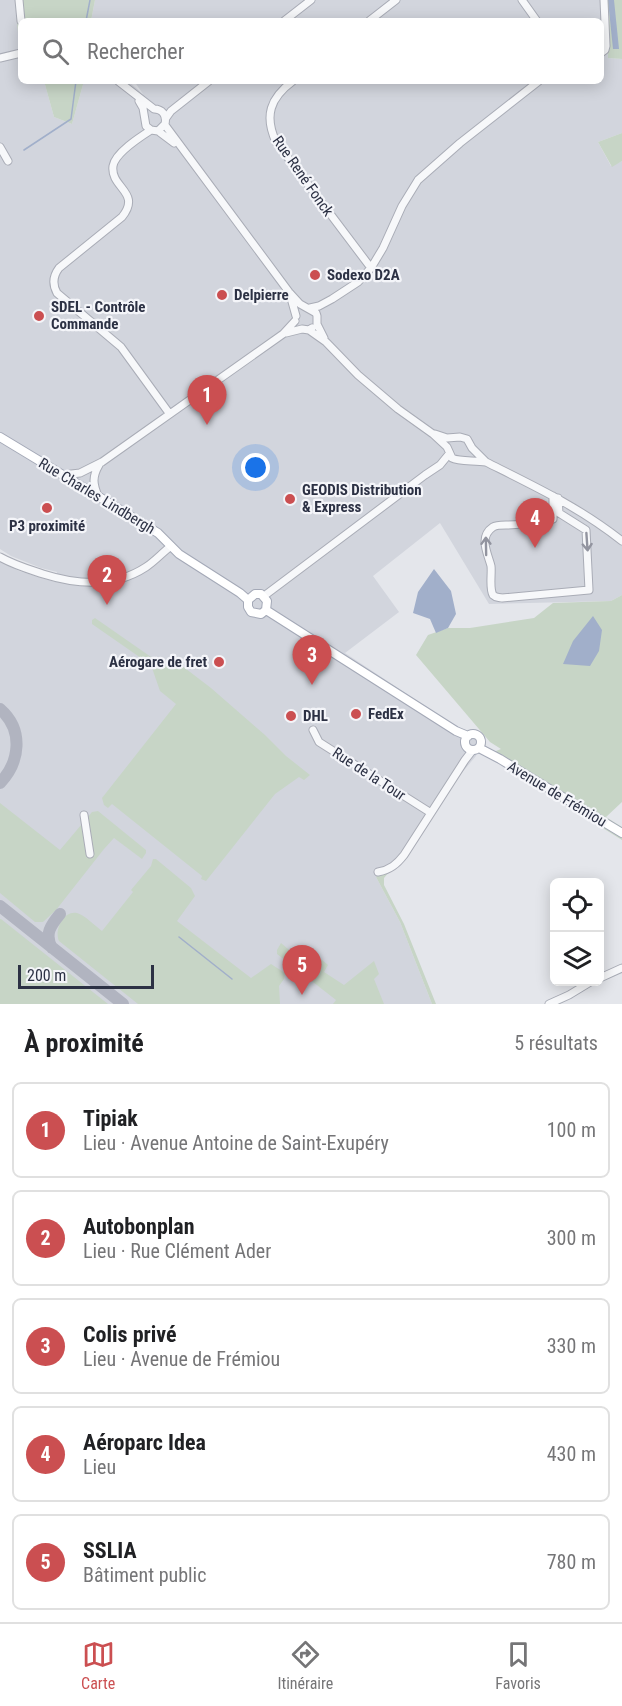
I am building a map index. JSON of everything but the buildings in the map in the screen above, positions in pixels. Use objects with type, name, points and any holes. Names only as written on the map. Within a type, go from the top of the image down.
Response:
[{"type":"main road","name":"Rue Charles Lindbergh","points":[[0,437],[158,533],[183,557],[248,600]]},
{"type":"main road","points":[[255,594],[264,596],[268,604],[266,610],[257,614],[251,612],[248,600],[255,594]]},
{"type":"main road","name":"Avenue de Frémiou","points":[[266,610],[456,731],[472,745],[492,754],[622,833]]},
{"type":"street","points":[[19,0],[21,18]]},
{"type":"street","points":[[288,18],[311,0]]},
{"type":"street","points":[[373,18],[396,0]]},
{"type":"street","points":[[522,0],[535,18]]},
{"type":"street","points":[[604,0],[606,46],[604,51]]},
{"type":"street","points":[[0,58],[18,54]]},
{"type":"street","points":[[122,84],[157,110],[180,147],[289,292],[316,313],[326,342],[373,388],[433,434],[447,447],[456,461]]},
{"type":"street","points":[[133,142],[154,131],[165,122],[171,111],[205,84]]},
{"type":"street","name":"Rue René Fonck","points":[[289,84],[277,96],[272,105],[269,124],[272,133],[276,142],[371,268]]},
{"type":"street","points":[[63,475],[85,471],[101,463],[283,334],[296,318],[299,310],[332,299],[358,282],[371,268],[383,248],[402,206],[418,180],[535,84]]},
{"type":"street","points":[[134,94],[142,105],[145,120],[154,131],[180,147]]},
{"type":"street","points":[[170,414],[121,347],[57,293],[53,284],[55,272],[59,268],[126,212],[130,203],[129,198],[115,176],[113,166],[117,158],[133,142],[149,111],[183,102]]},
{"type":"street","points":[[0,147],[8,161]]},
{"type":"street","points":[[289,292],[295,306],[296,318],[305,330],[326,342]]},
{"type":"street","points":[[283,334],[305,330],[317,321],[322,310],[332,299]]},
{"type":"street","points":[[433,434],[455,439]]},
{"type":"street","points":[[440,465],[449,452],[448,446],[460,437],[467,440],[471,448],[486,462],[555,497],[598,522],[622,541]]},
{"type":"street","points":[[465,459],[471,454],[471,448]]},
{"type":"street","points":[[264,596],[440,465],[465,459],[486,462]]},
{"type":"street","points":[[85,471],[81,478],[82,486],[90,484],[101,463]]},
{"type":"street","points":[[93,480],[99,496]]},
{"type":"street","points":[[555,497],[559,513],[586,531],[589,590],[496,597],[492,593],[490,566],[486,555],[486,536],[491,528],[497,526],[532,524],[553,519],[555,497]]},
{"type":"street","points":[[0,557],[21,567],[64,580],[95,583],[116,580],[137,572],[171,546]]},
{"type":"street","name":"Rue de la Tour","points":[[313,730],[319,742],[430,813]]},
{"type":"street","points":[[378,872],[385,871],[396,864],[404,855],[472,745]]},
{"type":"street","points":[[84,815],[90,854]]},
{"type":"street","points":[[604,976],[622,968]]},
{"type":"street","points":[[549,1004],[584,986]]},
{"type":"shaded area","points":[[0,0],[15,0],[18,32],[18,84],[45,84],[54,117],[72,124],[83,84],[131,84],[143,94],[136,84],[604,84],[604,18],[92,18],[95,0],[605,0],[608,58],[622,59],[622,133],[598,142],[611,166],[622,161],[622,595],[611,601],[489,604],[440,523],[373,576],[399,612],[345,653],[478,741],[476,756],[454,782],[403,860],[376,877],[400,922],[432,1004],[0,1004],[0,561],[19,571],[55,582],[57,572],[11,556],[0,549]]},
{"type":"green space","points":[[15,0],[95,0],[92,18],[18,18],[18,33]]},
{"type":"green space","points":[[605,0],[622,0],[622,59],[608,58]]},
{"type":"green space","points":[[45,84],[83,84],[72,124],[54,117]]},
{"type":"green space","points":[[622,133],[622,161],[612,167],[598,142]]},
{"type":"green space","points":[[622,595],[622,802],[606,817],[622,827],[622,840],[486,755],[501,749],[490,742],[416,655],[428,635],[448,628],[470,628],[534,618],[553,603],[611,601]]},
{"type":"green space","points":[[95,618],[164,666],[177,662],[211,688],[310,775],[304,780],[299,777],[275,794],[206,881],[112,804],[108,808],[104,805],[102,798],[176,704],[160,691],[151,665],[92,624]]},
{"type":"green space","points":[[0,803],[60,850],[92,812],[98,811],[146,850],[146,853],[142,859],[114,838],[56,910],[43,922],[35,922],[0,893]]},
{"type":"green space","points":[[153,859],[156,859],[191,888],[195,896],[177,921],[251,978],[271,964],[285,973],[279,986],[280,1004],[138,1004],[59,941],[58,932],[61,922],[72,913],[83,916],[102,931],[133,892],[131,890],[151,866]]},
{"type":"green space","points":[[389,872],[384,878],[384,885],[404,924],[436,1004],[432,1004],[400,922],[376,877]]},
{"type":"green space","points":[[1,919],[108,1004],[0,1004]]},
{"type":"green space","points":[[281,943],[312,969],[321,959],[328,965],[324,972],[344,985],[374,961],[379,974],[374,979],[384,1004],[333,1004],[336,1000],[277,954]]},
{"type":"water","points":[[608,0],[614,0],[619,49],[613,49]]},
{"type":"water","points":[[434,569],[451,591],[456,614],[448,628],[436,633],[430,619],[413,613],[418,592]]},
{"type":"water","points":[[593,616],[602,630],[599,651],[590,666],[563,664],[573,641]]},
{"type":"waterway","points":[[87,18],[90,0]]},
{"type":"waterway","points":[[24,150],[71,119],[76,84]]},
{"type":"waterway","points":[[179,937],[232,979]]},
{"type":"taxiway","points":[[0,709],[8,717],[16,736],[12,766],[0,783]]},
{"type":"taxiway","points":[[0,906],[123,1004]]},
{"type":"taxiway","points":[[52,948],[49,934],[51,926],[60,914]]},
{"type":"place","name":"Sodexo D2A","points":[[315,275]]},
{"type":"place","name":"Delpierre","points":[[222,295]]},
{"type":"place","name":"SDEL - Contrôle Commande","points":[[39,316]]},
{"type":"place","name":"Tipiak","points":[[207,425]]},
{"type":"place","name":"GEODIS Distribution & Express","points":[[290,499]]},
{"type":"place","name":"P3 proximité","points":[[47,508]]},
{"type":"place","name":"Aéroparc Idea","points":[[535,548]]},
{"type":"place","name":"Autobonplan","points":[[107,605]]},
{"type":"place","name":"Aérogare de fret","points":[[219,662]]},
{"type":"place","name":"Colis privé","points":[[312,685]]},
{"type":"place","name":"FedEx","points":[[356,714]]},
{"type":"place","name":"DHL","points":[[291,716]]},
{"type":"place","name":"SSLIA","points":[[302,995]]}]
